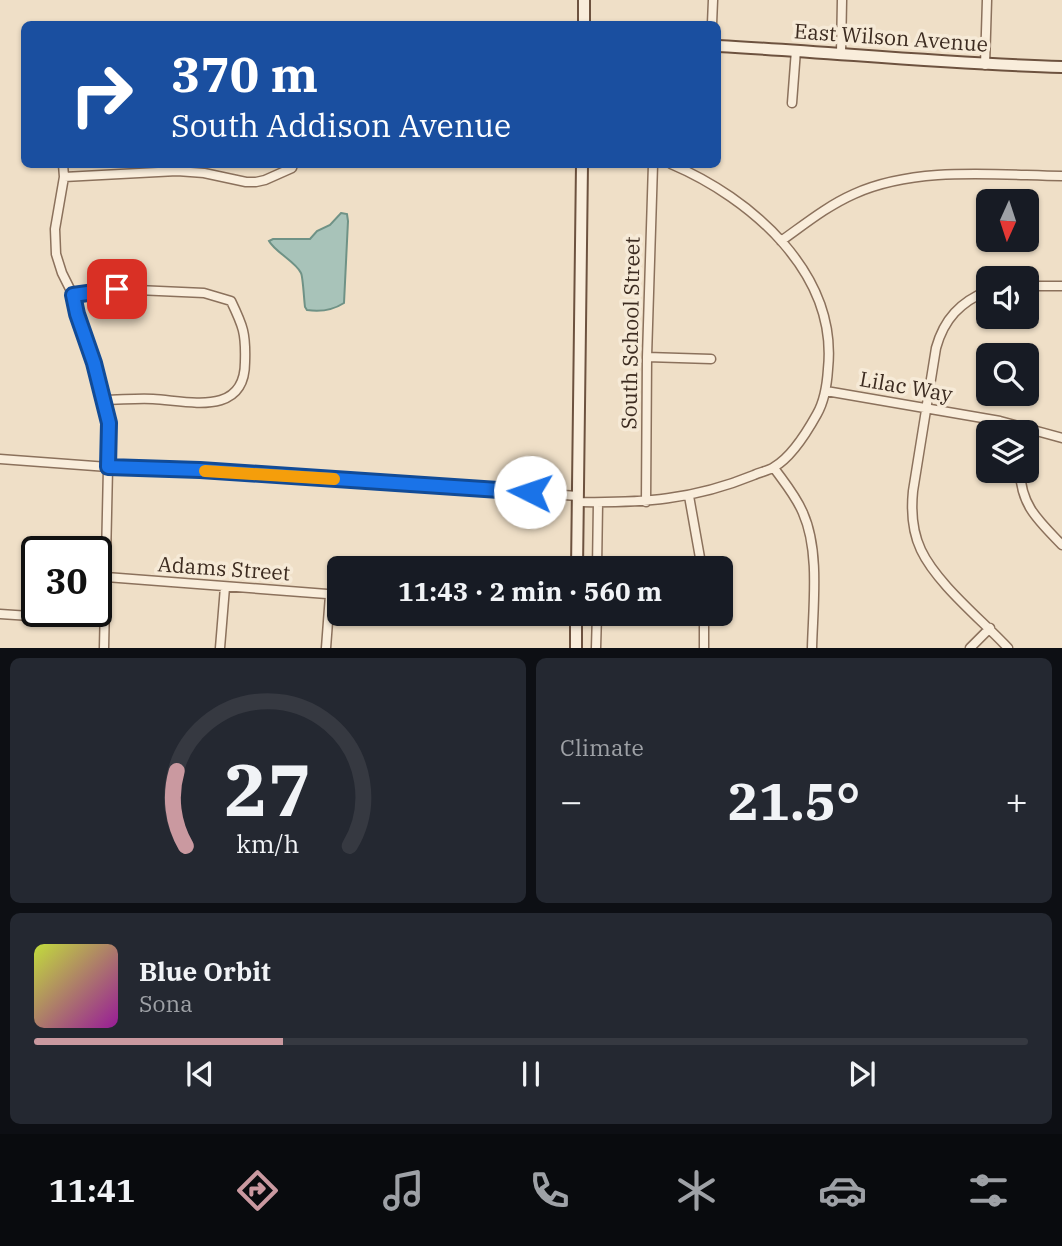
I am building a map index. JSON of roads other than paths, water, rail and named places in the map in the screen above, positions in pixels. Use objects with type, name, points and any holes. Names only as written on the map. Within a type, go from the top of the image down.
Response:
[{"type":"street","points":[[584,0],[584,21]]},
{"type":"street","points":[[712,21],[713,0]]},
{"type":"street","points":[[841,53],[842,0]]},
{"type":"street","points":[[985,65],[987,0]]},
{"type":"street","name":"East Wilson Avenue","points":[[721,46],[985,65],[1062,67]]},
{"type":"street","points":[[792,103],[796,50]]},
{"type":"street","points":[[63,168],[55,241],[59,266],[73,295],[109,423],[107,536]]},
{"type":"street","points":[[64,177],[177,171],[256,182],[292,168]]},
{"type":"street","points":[[577,556],[582,168]]},
{"type":"street","name":"South School Street","points":[[646,502],[653,168]]},
{"type":"street","points":[[0,459],[200,470],[578,499],[598,503],[646,502],[689,496],[774,468],[805,434],[826,391],[830,354],[821,305],[811,283],[781,241],[741,204],[679,168]]},
{"type":"street","points":[[781,241],[839,201],[877,185],[900,179],[931,175],[1062,176]]},
{"type":"street","points":[[1039,286],[1062,286]]},
{"type":"street","points":[[73,295],[117,289],[204,293],[231,301],[245,334],[245,369],[242,382],[234,394],[221,401],[208,403],[104,400]]},
{"type":"street","points":[[976,296],[954,312],[936,348],[912,510],[915,533],[921,550],[942,581],[1008,648]]},
{"type":"street","points":[[647,357],[711,359]]},
{"type":"street","name":"Lilac Way","points":[[826,391],[994,420]]},
{"type":"street","name":"Lilac Way","points":[[1039,432],[1062,439]]},
{"type":"street","points":[[774,468],[797,499],[810,534],[813,559],[812,648]]},
{"type":"street","points":[[1021,483],[1030,509],[1062,545]]},
{"type":"street","points":[[689,496],[700,556]]},
{"type":"street","points":[[597,556],[598,503]]},
{"type":"street","name":"Adams Street","points":[[112,578],[327,594]]},
{"type":"street","points":[[220,648],[225,587]]},
{"type":"street","points":[[0,614],[21,615]]},
{"type":"street","points":[[326,648],[330,626]]},
{"type":"street","points":[[576,626],[576,648]]},
{"type":"street","points":[[596,648],[597,626]]},
{"type":"street","points":[[704,626],[704,648]]},
{"type":"street","points":[[104,648],[105,627]]},
{"type":"street","points":[[970,648],[990,628]]},
{"type":"water","points":[[341,213],[347,214],[348,221],[344,303],[326,310],[307,310],[301,273],[269,241],[310,239],[317,231],[330,225]]}]
